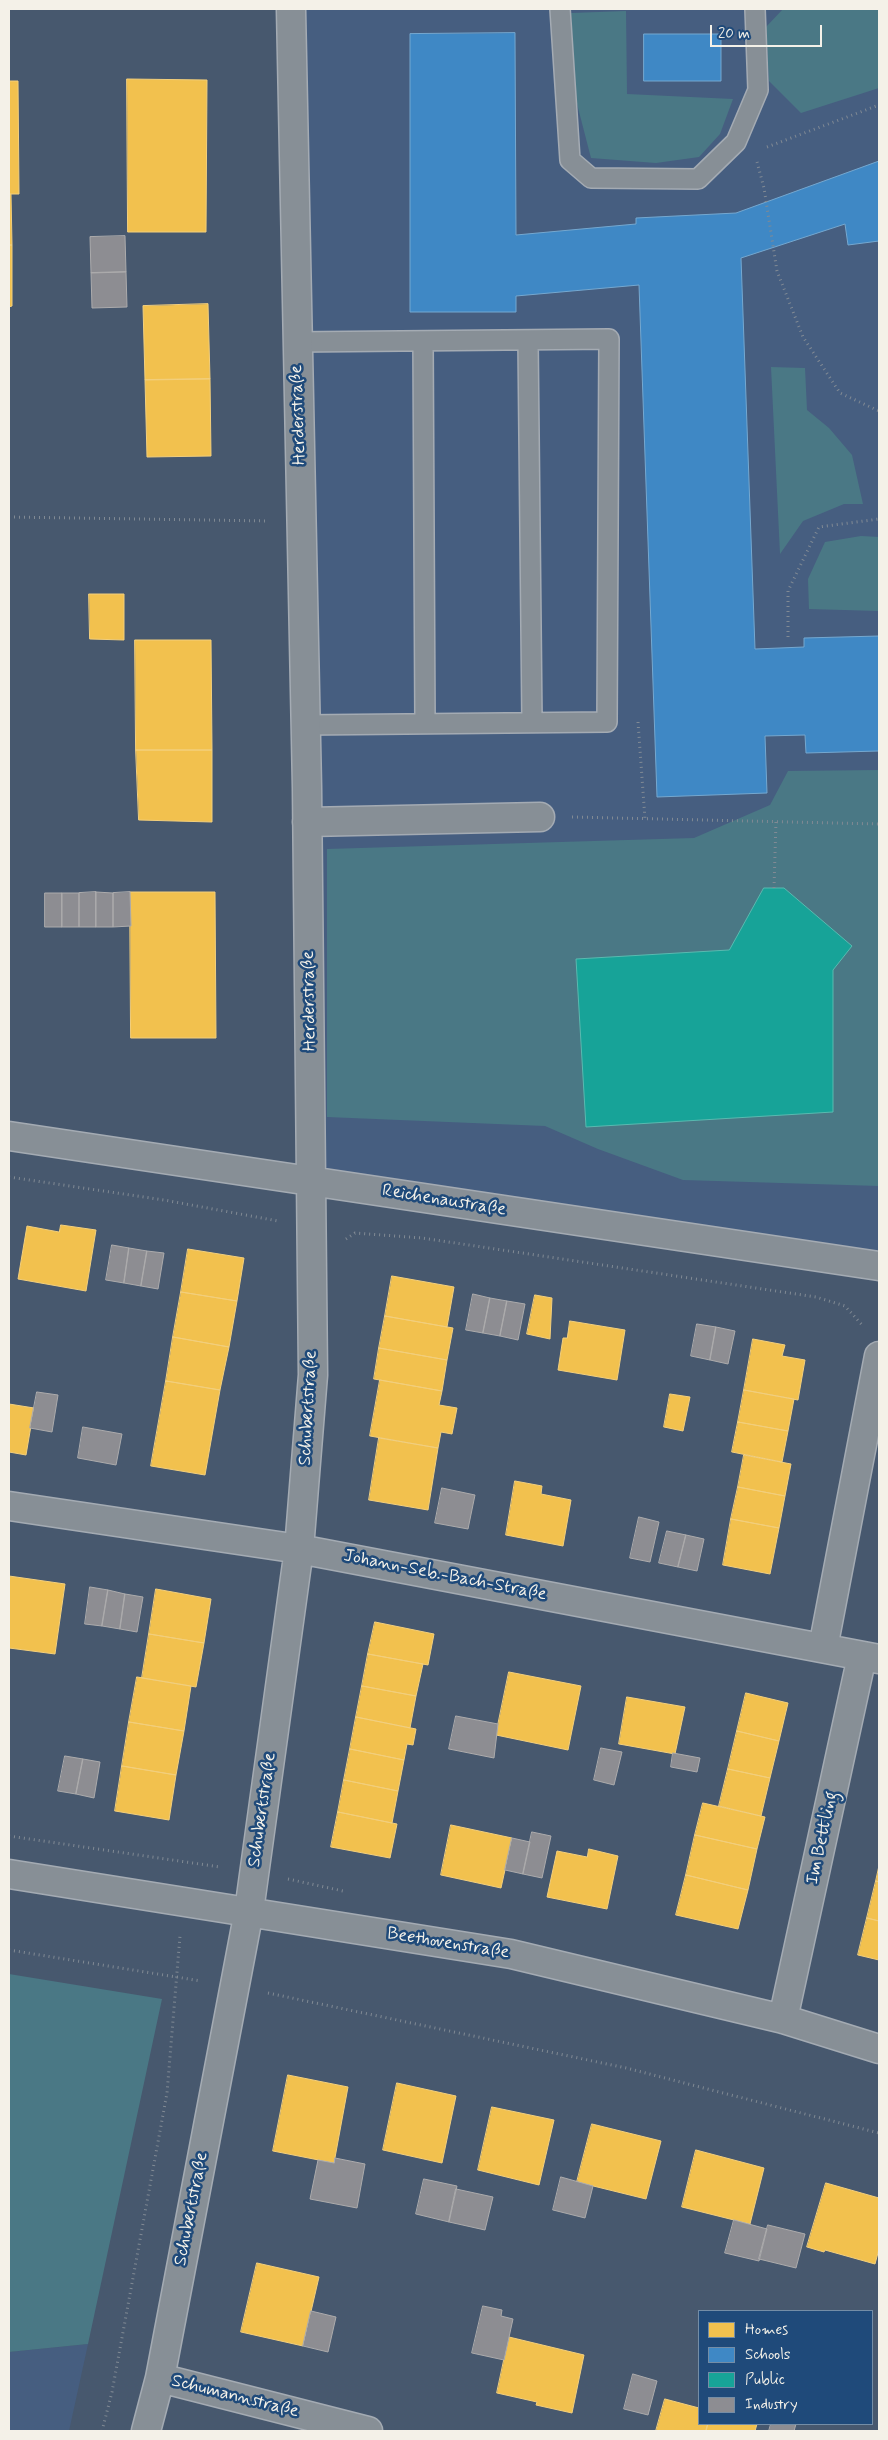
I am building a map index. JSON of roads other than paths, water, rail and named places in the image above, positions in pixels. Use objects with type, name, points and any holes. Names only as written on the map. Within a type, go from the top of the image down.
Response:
[{"type":"street","name":"Herderstraße","points":[[291,9],[308,822],[312,1181]]},
{"type":"street","points":[[308,822],[540,817]]},
{"type":"street","name":"Reichenaustraße","points":[[9,1136],[879,1266]]},
{"type":"street","name":"Schubertstraße","points":[[146,2431],[160,2378],[249,1911],[299,1549],[313,1375],[312,1181]]},
{"type":"street","points":[[822,1648],[879,1356]]},
{"type":"street","name":"Johann-Seb.-Bach-Straße","points":[[9,1506],[299,1549],[871,1658]]},
{"type":"street","name":"Im Bettling","points":[[783,2019],[871,1658]]},
{"type":"street","name":"Beethovenstraße","points":[[9,1874],[511,1954],[783,2019],[879,2049]]},
{"type":"street","name":"Schumannstraße","points":[[160,2378],[368,2431]]},
{"type":"lane","points":[[560,9],[570,160],[591,178],[698,179],[736,142],[758,90],[755,9]]},
{"type":"lane","points":[[297,342],[608,339],[607,722],[305,725]]},
{"type":"lane","points":[[528,340],[532,722]]},
{"type":"lane","points":[[423,341],[426,723]]}]
